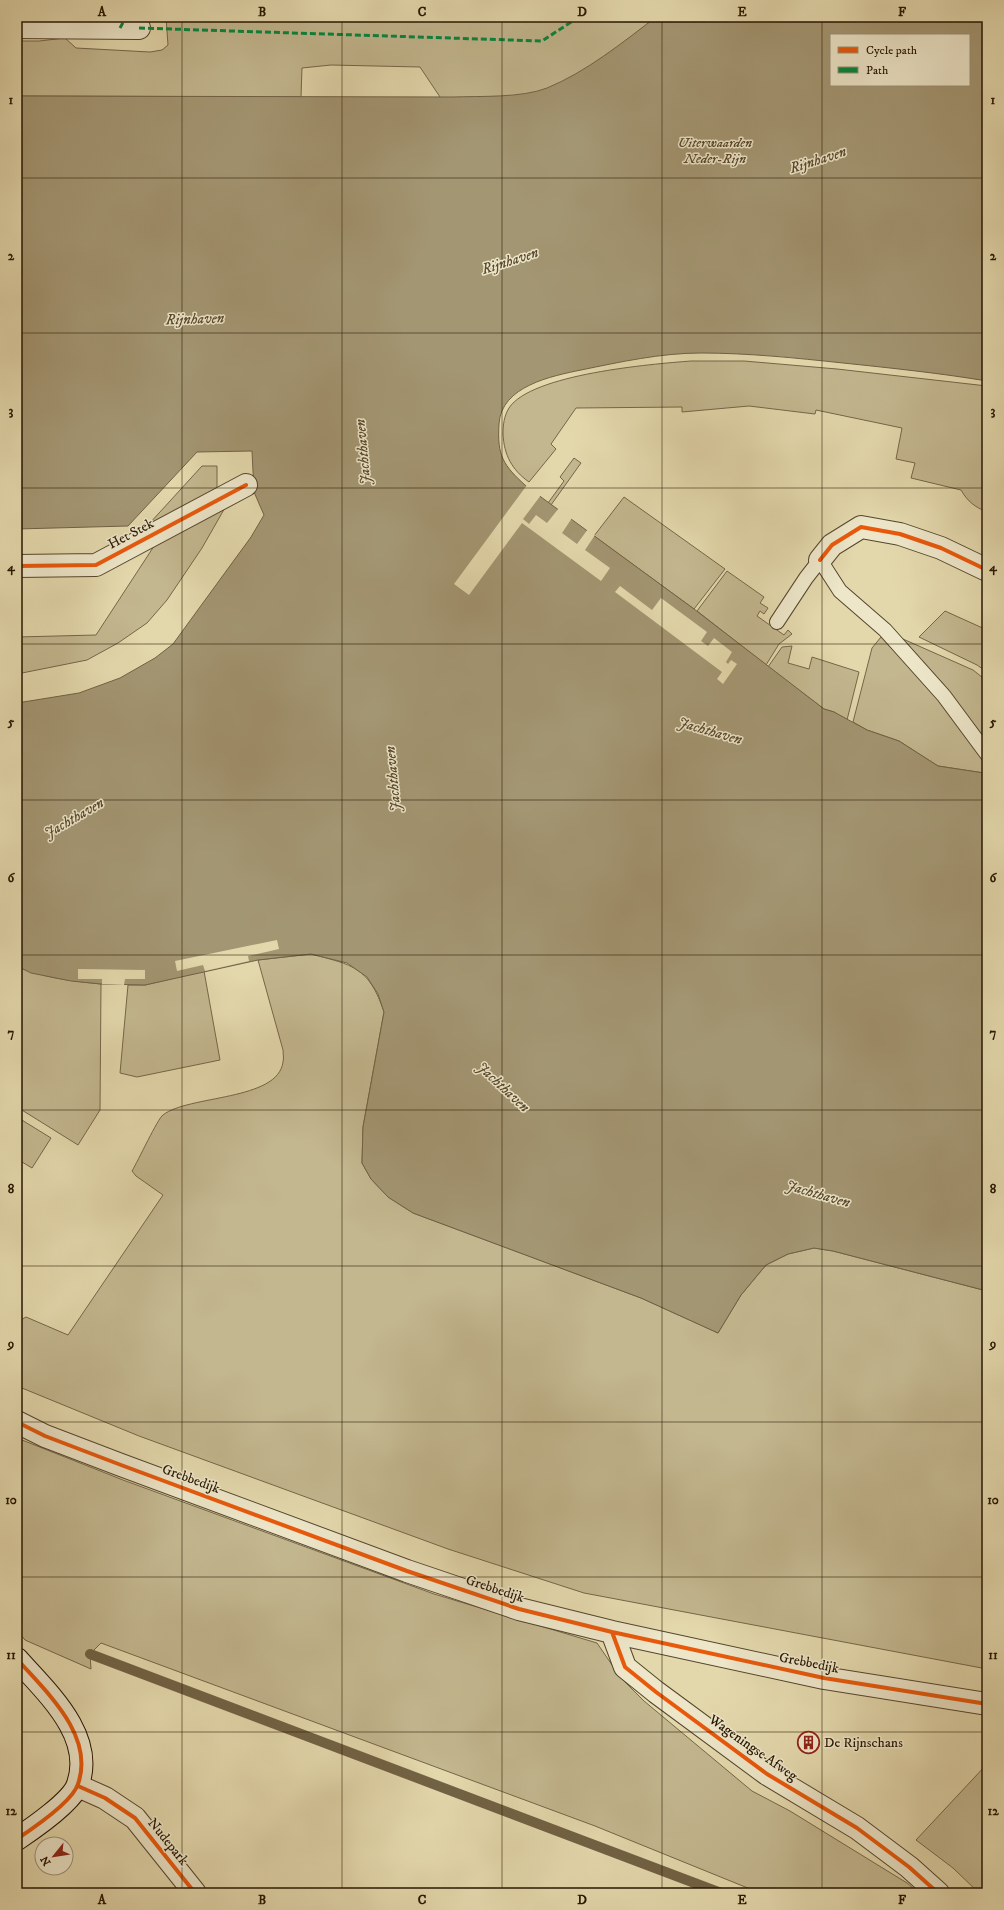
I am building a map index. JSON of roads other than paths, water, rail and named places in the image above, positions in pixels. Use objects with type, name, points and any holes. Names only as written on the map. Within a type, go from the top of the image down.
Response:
[{"type":"street","points":[[17,27],[139,28]]},
{"type":"street","name":"Het Stek","points":[[17,566],[96,565],[246,485]]},
{"type":"street","points":[[820,560],[832,545],[861,527],[900,534],[941,548],[987,570]]},
{"type":"street","name":"Grebbedijk","points":[[17,1422],[45,1436],[107,1460],[407,1571],[519,1609],[612,1632],[824,1678],[987,1704]]},
{"type":"street","name":"Wageningse Afweg","points":[[612,1632],[626,1667],[656,1692],[767,1774],[857,1828],[909,1867],[938,1893]]},
{"type":"street","points":[[17,1658],[63,1712],[79,1746],[82,1761],[78,1786],[60,1807],[17,1839]]},
{"type":"street","name":"Nudepark","points":[[78,1786],[105,1798],[135,1818],[195,1893]]},
{"type":"lane","points":[[777,622],[806,578],[820,560],[840,591],[885,630],[944,696],[987,754]]},
{"type":"water","points":[[656,17],[987,17],[987,381],[897,369],[772,356],[686,353],[656,356],[569,372],[530,385],[518,392],[509,400],[502,411],[499,424],[499,444],[503,459],[507,466],[526,486],[694,609],[824,709],[834,712],[867,730],[899,741],[938,766],[984,773],[987,776],[987,1291],[833,1251],[814,1248],[788,1254],[766,1265],[741,1295],[718,1333],[641,1298],[413,1213],[388,1197],[371,1179],[362,1163],[363,1127],[384,1012],[378,994],[367,977],[347,963],[311,954],[258,960],[145,985],[101,984],[71,981],[31,973],[17,966],[17,703],[79,693],[120,678],[155,658],[173,644],[251,537],[264,515],[254,492],[252,451],[197,452],[128,526],[17,529],[17,96],[453,97],[513,95],[547,88],[576,74],[617,47]]},
{"type":"waterway","points":[[90,1654],[721,1893]]},
{"type":"place","name":"De Rijnschans","points":[[809,1743]]},
{"type":"park label","name":"Uiterwaarden Neder-Rijn","points":[[715,152]]},
{"type":"water label","name":"Rijnhaven","points":[[818,160]]},
{"type":"water label","name":"Rijnhaven","points":[[510,261]]},
{"type":"water label","name":"Rijnhaven","points":[[195,319]]},
{"type":"water label","name":"Jachthaven","points":[[363,452]]},
{"type":"water label","name":"Jachthaven","points":[[710,731]]},
{"type":"water label","name":"Jachthaven","points":[[393,779]]},
{"type":"water label","name":"Jachthaven","points":[[74,818]]},
{"type":"water label","name":"Jachthaven","points":[[503,1087]]},
{"type":"water label","name":"Jachthaven","points":[[818,1194]]}]
